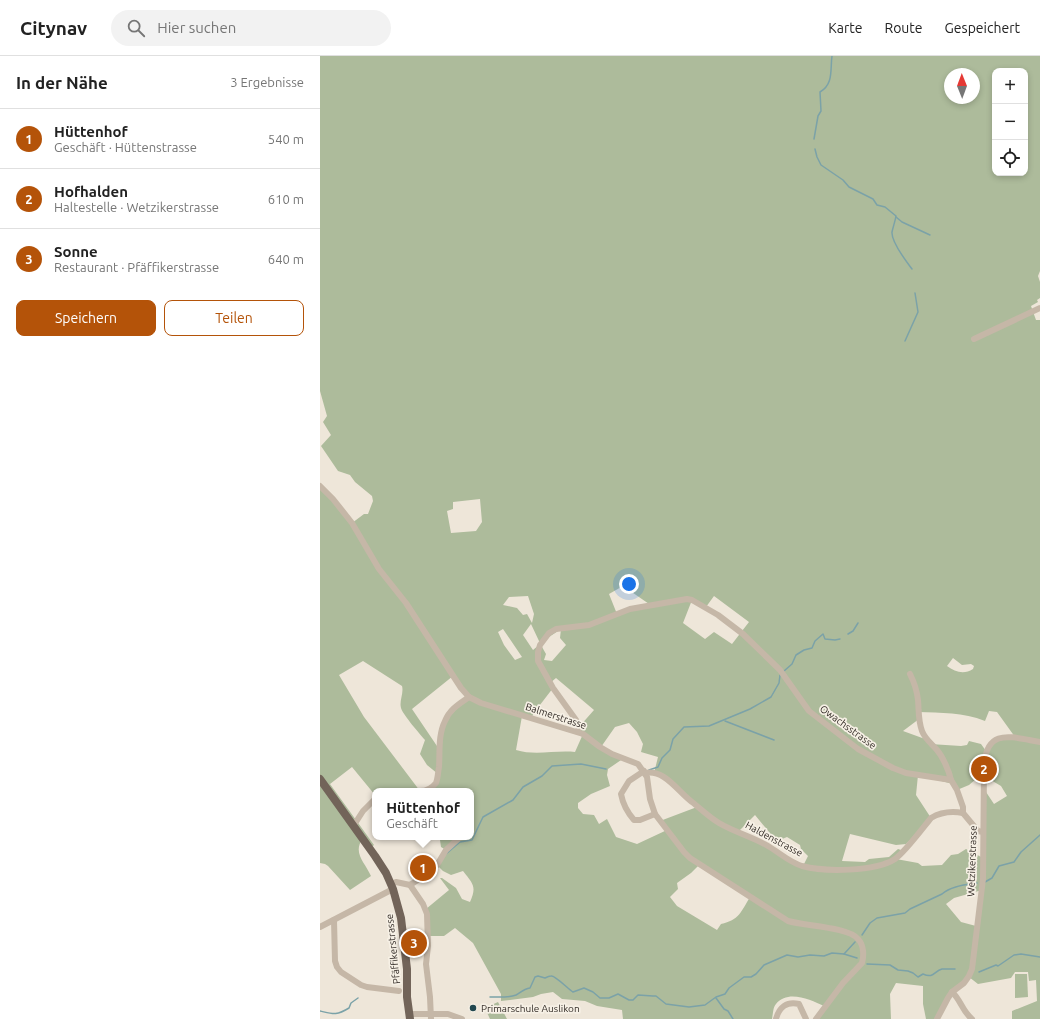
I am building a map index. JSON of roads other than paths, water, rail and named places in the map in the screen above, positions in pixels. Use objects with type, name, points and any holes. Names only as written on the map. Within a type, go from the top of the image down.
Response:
[{"type":"main road","name":"Pfäffikerstrasse","points":[[320,779],[380,863],[392,887],[402,926],[407,997],[410,1017]]},
{"type":"street","points":[[974,339],[1040,308]]},
{"type":"street","name":"Balmerstrasse","points":[[320,486],[333,499],[352,523],[379,568],[406,603],[461,688],[469,697],[481,703],[586,735],[600,747],[612,754],[638,764],[644,772]]},
{"type":"street","name":"Owachsstrasse","points":[[578,732],[579,727],[576,720],[554,688],[538,660],[540,645],[548,633],[556,629],[589,625],[630,610],[687,599],[692,600],[712,611],[743,634],[780,670],[809,711],[858,749],[893,768],[906,773],[951,780]]},
{"type":"street","points":[[910,674],[916,689],[919,719],[925,738],[941,756],[963,807],[964,813],[978,831],[983,832]]},
{"type":"street","points":[[430,788],[436,782],[438,774],[441,733],[445,721],[456,706],[469,697]]},
{"type":"street","name":"Wetzikerstrasse","points":[[937,1019],[944,1003],[952,992],[964,983],[972,969],[982,890],[984,757],[988,746],[1003,737],[1040,742]]},
{"type":"street","points":[[655,814],[640,820],[634,820],[626,811],[622,800],[621,794],[629,781],[644,772],[648,782],[650,799],[655,814],[690,858],[788,921],[844,931],[858,938],[862,945],[862,963],[843,983],[816,1019]]},
{"type":"street","name":"Haldenstrasse","points":[[644,772],[662,776],[668,780],[686,797],[719,823],[769,846],[790,861],[811,868],[843,870],[860,869],[890,862],[899,856],[936,815],[946,812],[964,813]]},
{"type":"street","points":[[354,825],[363,811],[372,803]]},
{"type":"street","points":[[410,885],[438,865],[446,850],[458,840]]},
{"type":"street","points":[[320,927],[375,898],[392,887],[396,882],[410,885],[423,904],[427,914],[428,946],[426,964],[430,993],[431,1016]]},
{"type":"street","points":[[334,920],[334,961],[337,967],[360,985],[367,988],[399,991]]},
{"type":"street","points":[[952,992],[958,998],[963,1010],[972,1019]]},
{"type":"street","points":[[776,1019],[779,1010],[784,1005],[794,1003],[799,1004],[806,1019]]},
{"type":"street","points":[[410,1017],[452,1015],[462,1019]]},
{"type":"waterway","points":[[814,139],[818,116],[821,111],[820,92],[828,85],[832,56]]},
{"type":"waterway","points":[[815,149],[821,165],[843,180],[849,187],[873,199],[877,205],[885,207],[896,216],[892,236],[899,251],[912,269]]},
{"type":"waterway","points":[[896,217],[902,222],[930,235]]},
{"type":"waterway","points":[[905,341],[918,312],[915,293]]},
{"type":"waterway","points":[[848,634],[853,631],[858,623]]},
{"type":"waterway","points":[[784,671],[792,664],[796,655],[804,650],[812,648],[815,641],[823,634],[825,639],[840,639]]},
{"type":"waterway","points":[[649,770],[658,767],[662,758],[670,750],[673,739],[684,727],[709,726],[750,709],[771,697],[779,683],[780,675]]},
{"type":"waterway","points":[[725,721],[774,740]]},
{"type":"waterway","points":[[474,836],[483,817],[513,800],[523,787],[542,776],[552,766],[581,764],[606,769]]},
{"type":"waterway","points":[[985,882],[992,878],[999,866],[1014,862],[1021,852],[1040,835]]},
{"type":"waterway","points":[[446,854],[460,842],[472,840]]},
{"type":"waterway","points":[[862,935],[870,923],[877,918],[905,913],[950,889],[977,883]]},
{"type":"waterway","points":[[490,997],[513,996],[530,988],[535,977],[538,976],[545,978],[553,976],[573,992],[584,988],[593,992],[600,998],[609,998],[618,994],[629,1000],[633,1000],[638,995],[656,996],[666,1004],[689,1007],[705,1005],[716,997],[725,994],[729,988],[744,977],[751,977],[764,965],[787,955],[798,957],[810,955],[824,956],[832,953],[844,954],[855,942]]},
{"type":"waterway","points":[[844,954],[857,958]]},
{"type":"waterway","points":[[979,972],[996,965],[998,966],[1014,955],[1021,954],[1040,957]]},
{"type":"waterway","points":[[867,964],[890,965],[898,970],[913,973],[918,977],[923,974],[929,976],[942,969],[955,969]]},
{"type":"waterway","points":[[320,1011],[331,1013],[341,1012],[349,1008],[351,1003],[358,998]]},
{"type":"waterway","points":[[716,998],[733,1019]]},
{"type":"place","name":"Hofhalden","points":[[984,769]]},
{"type":"place","name":"Hüttenhof","points":[[423,868]]},
{"type":"place","name":"Sonne","points":[[414,943]]},
{"type":"place","name":"Primarschule Auslikon","points":[[473,1008]]}]
